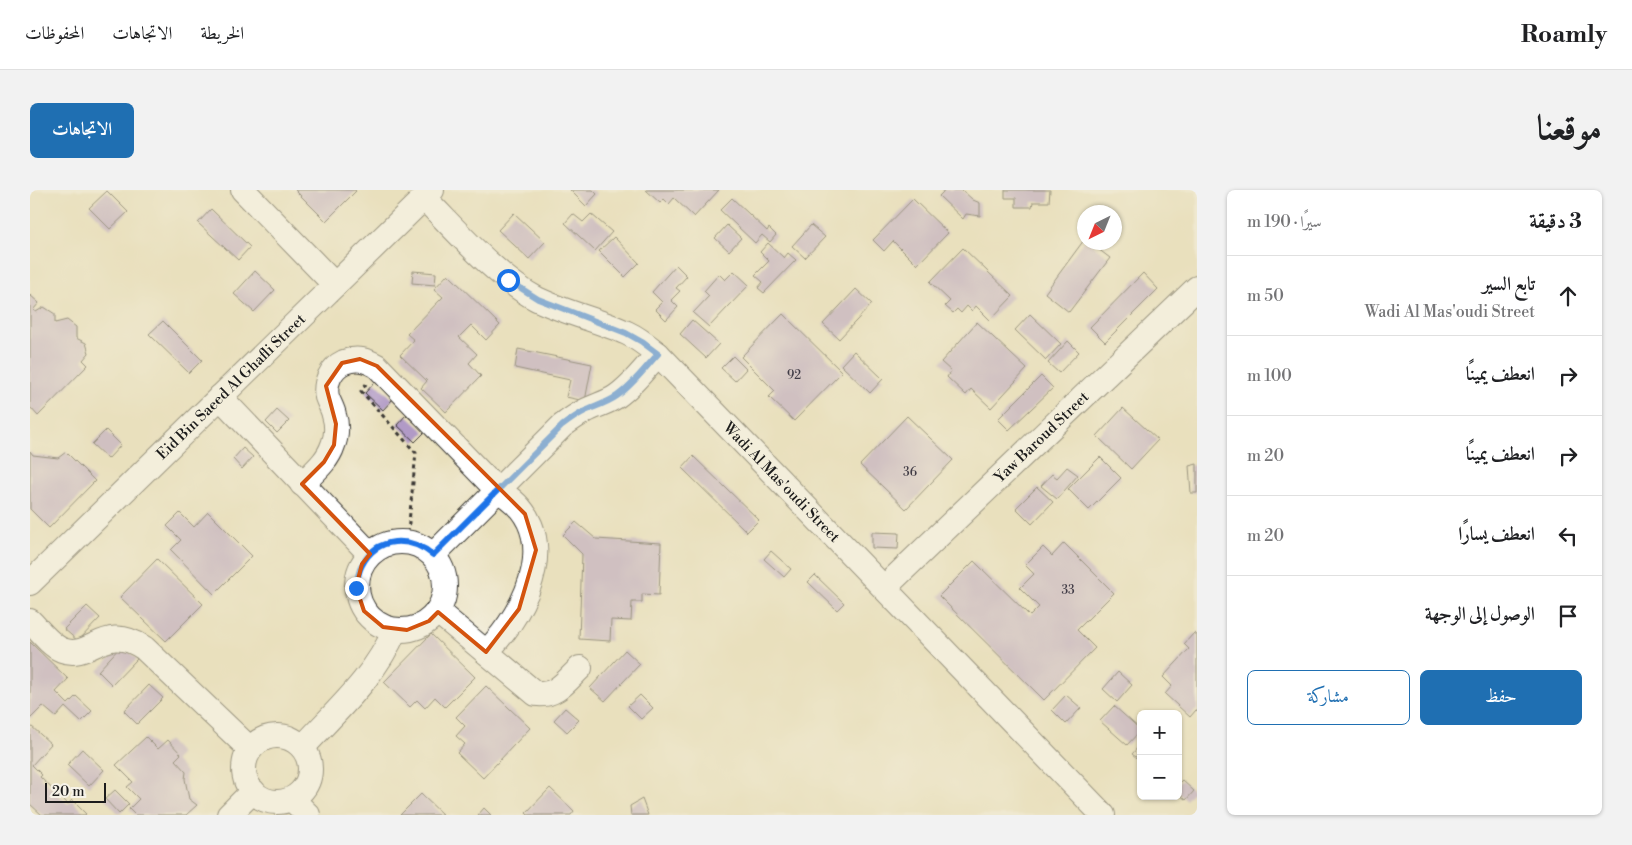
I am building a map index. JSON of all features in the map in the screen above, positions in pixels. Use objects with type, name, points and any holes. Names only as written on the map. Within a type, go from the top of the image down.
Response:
[{"type":"street","points":[[243,190],[335,285]]},
{"type":"street","name":"Eid Bin Saeed Al Ghafli Street","points":[[30,583],[428,194]]},
{"type":"street","name":"Wadi Al Mas'oudi Street","points":[[428,194],[494,268],[522,290],[550,304],[626,333],[658,354],[1103,815]]},
{"type":"street","name":"Yaw Baroud Street","points":[[884,588],[1197,288]]},
{"type":"street","points":[[433,555],[562,426],[580,413],[617,396],[626,389],[658,354]]},
{"type":"street","points":[[302,484],[324,462],[334,445],[336,424],[326,386],[329,377],[334,369],[342,363],[360,359],[369,361],[377,366],[498,490],[508,496],[525,514],[535,536],[536,550],[530,579],[519,609],[499,639],[486,652]]},
{"type":"street","points":[[220,397],[370,554]]},
{"type":"street","points":[[407,542],[416,544],[433,555],[440,564],[446,588],[438,612],[429,620],[419,627],[407,630],[394,630],[372,620],[364,611],[356,588],[362,564],[370,554],[387,544],[407,542]]},
{"type":"street","points":[[438,612],[536,694],[554,692],[580,668]]},
{"type":"street","points":[[30,621],[54,645],[68,652],[76,652],[115,638],[126,638],[136,642],[250,749]]},
{"type":"street","points":[[303,747],[369,675],[382,657],[394,630]]},
{"type":"street","points":[[274,735],[295,740],[303,747],[308,756],[310,775],[300,793],[300,807],[284,801],[267,800],[252,791],[244,772],[244,761],[255,743],[274,735]]},
{"type":"street","points":[[229,815],[252,791]]},
{"type":"path","points":[[377,366],[361,391],[416,453],[407,542]]},
{"type":"highlighted area","points":[[360,359],[377,366],[525,514],[536,550],[519,609],[486,652],[438,612],[429,621],[407,630],[383,627],[364,611],[356,587],[362,564],[370,554],[302,484],[324,462],[334,445],[336,424],[326,386],[342,363]]},
{"type":"building","points":[[295,190],[355,190],[356,191],[326,221]]},
{"type":"building","points":[[570,190],[593,190],[597,194],[586,206]]},
{"type":"building","points":[[646,190],[719,190],[694,217],[674,198],[669,204],[664,199],[660,203]]},
{"type":"building","points":[[943,190],[962,190],[973,200],[980,203],[980,216],[966,214],[963,219],[939,196]]},
{"type":"building","points":[[1005,190],[1050,190],[1049,202],[1033,202],[1032,207],[1016,207],[1016,198],[1005,198]]},
{"type":"building","points":[[107,191],[128,212],[110,229],[89,208]]},
{"type":"building","points":[[732,198],[767,231],[769,228],[776,235],[770,242],[762,235],[755,243],[720,210]]},
{"type":"building","points":[[913,199],[948,233],[917,265],[893,241],[884,251],[873,240]]},
{"type":"building","points":[[211,209],[250,247],[238,260],[198,223]]},
{"type":"building","points":[[514,213],[545,242],[529,259],[498,230]]},
{"type":"building","points":[[573,214],[583,222],[591,214],[612,232],[595,251],[565,223]]},
{"type":"building","points":[[727,225],[741,238],[729,251],[715,238]]},
{"type":"building","points":[[811,225],[825,237],[805,258],[792,246]]},
{"type":"building","points":[[614,237],[639,263],[625,277],[599,251]]},
{"type":"building","points":[[768,243],[784,258],[788,253],[796,260],[764,293],[758,288],[763,282],[755,275],[769,261],[760,252]]},
{"type":"building","points":[[963,248],[1013,296],[990,320],[976,306],[972,311],[967,306],[961,313],[957,309],[953,313],[945,306],[950,301],[930,282]]},
{"type":"building","points":[[1077,250],[1100,250],[1110,258],[1069,312],[1045,293]]},
{"type":"building","points":[[676,265],[687,276],[676,288],[680,291],[671,300],[678,307],[666,320],[655,309],[662,302],[652,292]]},
{"type":"building","points":[[255,271],[275,290],[254,312],[234,294]]},
{"type":"building","points":[[413,271],[436,273],[435,285],[412,283]]},
{"type":"building","points":[[734,271],[749,285],[709,327],[693,313],[709,296],[704,291],[719,274],[725,280]]},
{"type":"building","points":[[1143,273],[1158,289],[1105,342],[1090,327]]},
{"type":"building","points":[[448,274],[500,325],[486,340],[471,325],[459,337],[477,354],[469,363],[481,376],[446,412],[421,388],[427,381],[400,355],[414,340],[407,334],[443,297],[434,289]]},
{"type":"building","points":[[856,289],[872,304],[839,339],[823,324]]},
{"type":"building","points":[[30,295],[39,303],[33,310],[36,312],[44,307],[55,314],[55,323],[67,320],[76,327],[76,338],[86,343],[89,353],[83,360],[88,365],[38,416],[30,407]]},
{"type":"building","points":[[783,314],[842,372],[794,421],[769,397],[775,391],[741,357]]},
{"type":"building","points":[[1030,314],[1061,344],[1046,360],[1015,330]]},
{"type":"building","points":[[692,320],[719,344],[706,358],[680,334]]},
{"type":"building","points":[[163,321],[202,360],[189,373],[149,334]]},
{"type":"building","points":[[977,322],[1027,369],[991,408],[971,389],[966,395],[947,377],[951,371],[941,362]]},
{"type":"building","points":[[1068,341],[1079,352],[1059,373],[1048,363]]},
{"type":"building","points":[[518,349],[592,364],[585,401],[566,397],[570,380],[515,368]]},
{"type":"building","points":[[854,351],[883,379],[870,393],[841,365]]},
{"type":"building","points":[[733,356],[746,369],[735,381],[721,368]]},
{"type":"building","points":[[1041,376],[1053,388],[1009,430],[998,419]]},
{"type":"building","points":[[375,382],[393,399],[383,410],[365,393]]},
{"type":"building","points":[[1123,408],[1158,440],[1131,469],[1097,436]]},
{"type":"building","points":[[277,410],[289,421],[277,433],[266,422]]},
{"type":"building","points":[[406,415],[425,432],[415,442],[397,425]]},
{"type":"building","points":[[907,416],[953,460],[906,509],[860,465]]},
{"type":"building","points":[[106,430],[121,445],[108,459],[92,444]]},
{"type":"building","points":[[243,448],[253,457],[242,469],[233,459]]},
{"type":"building","points":[[30,451],[33,455],[58,458],[66,452],[95,481],[49,528],[30,509]]},
{"type":"building","points":[[693,456],[759,520],[747,532],[682,468]]},
{"type":"building","points":[[1100,457],[1121,478],[1089,510],[1068,489]]},
{"type":"building","points":[[1197,464],[1197,493],[1191,493],[1189,466]]},
{"type":"building","points":[[1067,467],[1078,475],[1057,499],[1041,486],[1052,474],[1057,478]]},
{"type":"building","points":[[1037,487],[1053,502],[1032,524],[1016,508]]},
{"type":"building","points":[[208,512],[252,556],[214,594],[171,550],[181,540],[167,526],[180,513],[194,527]]},
{"type":"building","points":[[576,522],[596,539],[661,543],[659,595],[642,594],[642,602],[632,602],[631,621],[611,620],[610,641],[579,639],[582,554],[563,535]]},
{"type":"building","points":[[872,532],[899,533],[898,549],[872,548]]},
{"type":"building","points":[[1064,543],[1114,593],[1077,630],[1095,648],[1044,700],[939,596],[974,561],[1030,616],[1039,607],[1020,588],[1034,574],[1025,565],[1043,547],[1052,556]]},
{"type":"building","points":[[771,551],[791,569],[784,577],[764,559]]},
{"type":"building","points":[[157,559],[203,604],[166,641],[120,597]]},
{"type":"building","points":[[815,575],[844,603],[837,610],[808,582]]},
{"type":"building","points":[[87,606],[100,618],[78,641],[64,629]]},
{"type":"building","points":[[1194,633],[1197,635],[1197,711],[1190,717],[1165,694],[1172,686],[1163,677],[1189,649],[1184,644]]},
{"type":"building","points":[[431,634],[475,677],[445,707],[435,697],[425,708],[417,700],[410,707],[384,682]]},
{"type":"building","points":[[30,642],[68,679],[56,692],[68,704],[76,696],[92,711],[81,722],[65,707],[56,717],[43,706],[30,719]]},
{"type":"building","points":[[122,645],[137,659],[112,685],[98,671]]},
{"type":"building","points":[[625,650],[640,664],[605,701],[590,688]]},
{"type":"building","points":[[1118,672],[1132,685],[1117,702],[1103,689]]},
{"type":"building","points":[[149,685],[163,698],[137,724],[124,711]]},
{"type":"building","points":[[486,686],[530,728],[483,778],[457,753],[465,744],[456,736],[465,726],[456,717]]},
{"type":"building","points":[[640,695],[653,708],[641,719],[628,706]]},
{"type":"building","points":[[1066,695],[1081,708],[1066,724],[1052,710]]},
{"type":"building","points":[[1114,706],[1137,726],[1137,734],[1127,745],[1100,721]]},
{"type":"building","points":[[565,708],[579,720],[567,732],[554,720]]},
{"type":"building","points":[[31,726],[51,744],[32,765],[42,775],[40,777],[68,804],[72,800],[85,815],[42,815],[30,804]]},
{"type":"building","points":[[146,737],[158,749],[168,740],[181,754],[175,760],[186,772],[185,779],[189,799],[197,805],[186,815],[135,815],[129,809],[139,799],[127,787],[133,782],[116,765]]},
{"type":"building","points":[[1137,748],[1137,758],[1132,754]]},
{"type":"building","points":[[82,749],[104,770],[89,786],[67,765]]},
{"type":"building","points":[[1182,780],[1194,791],[1186,800],[1182,796]]},
{"type":"building","points":[[550,788],[574,811],[571,815],[528,815],[526,813]]},
{"type":"building","points":[[115,790],[129,804],[119,814],[105,799]]},
{"type":"building","points":[[421,794],[443,815],[400,815]]},
{"type":"building","points":[[642,799],[648,815],[631,815],[630,806]]},
{"type":"building","points":[[484,808],[491,815],[478,815]]},
{"type":"route","points":[[356,588],[362,564],[370,554],[387,544],[407,542],[416,544],[425,548],[433,555],[562,426],[585,410],[617,396],[626,389],[658,354],[626,333],[538,299],[508,280]]}]
